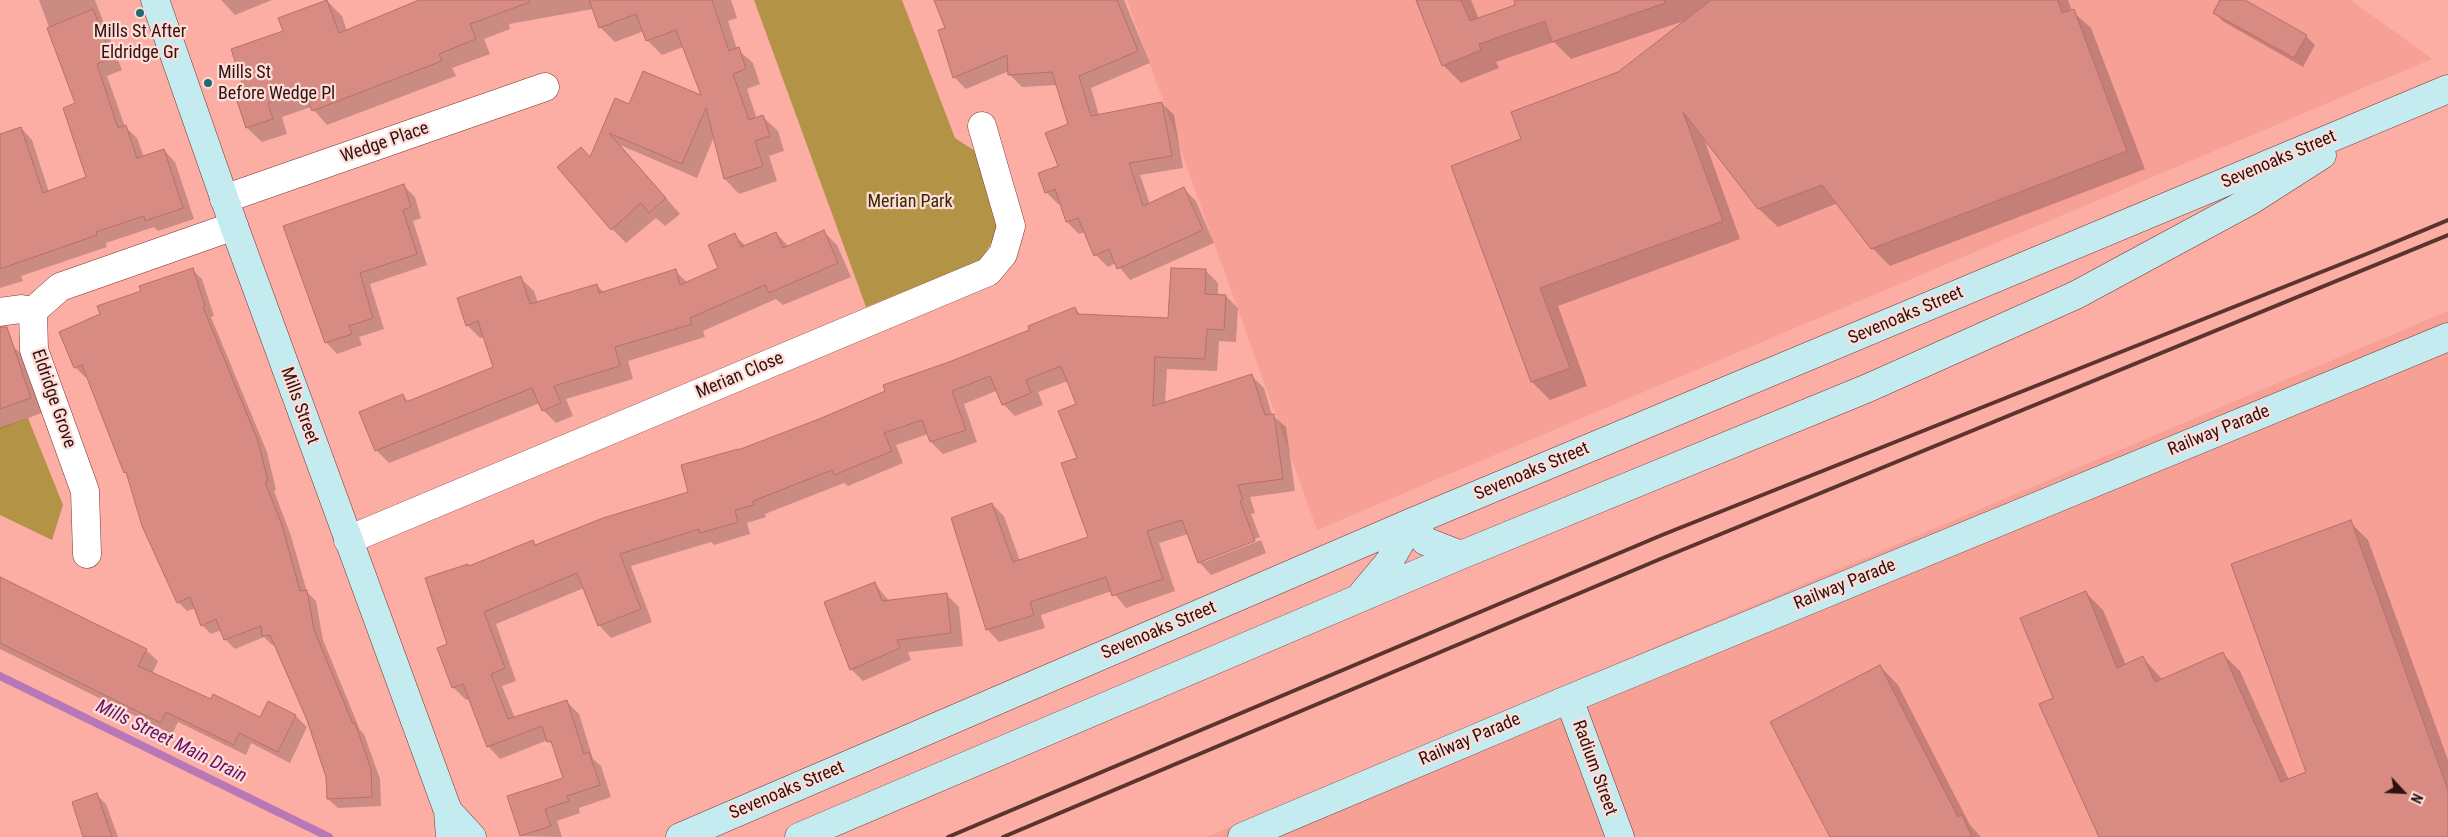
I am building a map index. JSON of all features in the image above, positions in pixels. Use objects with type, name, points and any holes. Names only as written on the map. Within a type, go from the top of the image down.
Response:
[{"type":"main road","name":"Mills Street","points":[[155,0],[224,199],[449,824],[472,837]]},
{"type":"main road","name":"Sevenoaks Street","points":[[680,837],[1412,522],[2448,89]]},
{"type":"main road","name":"Sevenoaks Street","points":[[799,837],[1461,555],[1868,388],[2076,296],[2250,202],[2387,114]]},
{"type":"main road","name":"Railway Parade","points":[[1242,837],[1569,699],[2448,337]]},
{"type":"main road","points":[[1359,598],[1389,562],[1412,522],[1425,541],[1461,555]]},
{"type":"main road","name":"Radium Street","points":[[1569,699],[1620,837]]},
{"type":"street","name":"Wedge Place","points":[[224,199],[545,87]]},
{"type":"street","name":"Merian Close","points":[[348,540],[988,272],[1003,254],[1011,226],[982,126]]},
{"type":"street","points":[[0,312],[21,309],[33,311],[60,288],[234,226]]},
{"type":"street","name":"Eldridge Grove","points":[[33,311],[34,350],[85,491],[87,554]]},
{"type":"shaded area","points":[[1127,0],[2351,0],[2432,59],[1317,530]]},
{"type":"shaded area","points":[[2448,311],[2448,837],[1206,837]]},
{"type":"green space","name":"Merian Park","points":[[754,0],[902,0],[955,138],[975,151],[1001,226],[981,260],[866,307]]},
{"type":"green space","points":[[28,418],[63,505],[52,540],[0,515],[0,428]]},
{"type":"building","points":[[327,0],[339,33],[419,0],[529,0],[530,2],[470,24],[476,39],[439,54],[442,61],[312,111],[304,90],[268,103],[273,119],[246,128],[237,101],[247,98],[231,49],[283,31],[278,18]]},
{"type":"building","points":[[589,0],[712,0],[729,51],[739,47],[746,69],[733,74],[749,120],[763,115],[770,136],[755,141],[763,166],[724,179],[706,108],[682,164],[609,133],[666,198],[649,213],[641,203],[611,230],[557,167],[581,147],[590,157],[615,98],[629,104],[643,71],[701,95],[676,30],[646,41],[636,14],[599,28]]},
{"type":"building","points":[[934,0],[1117,0],[1138,51],[1079,76],[1091,116],[1162,102],[1172,156],[1129,163],[1143,206],[1184,187],[1203,230],[1117,269],[1109,249],[1094,256],[1078,218],[1066,222],[1055,189],[1045,193],[1038,173],[1058,166],[1045,133],[1068,124],[1052,72],[1008,75],[1007,55],[953,78],[938,30],[945,28]]},
{"type":"building","points":[[1416,0],[1461,0],[1470,21],[1515,5],[1514,0],[1664,0],[1665,3],[1552,42],[1545,21],[1479,44],[1481,50],[1442,66]]},
{"type":"building","points":[[1711,0],[2058,0],[2062,13],[2074,9],[2127,151],[1871,249],[1822,185],[1758,209],[1683,112],[1723,221],[1540,288],[1570,368],[1531,382],[1451,166],[1521,139],[1511,112],[1618,72]]},
{"type":"building","points":[[2220,0],[2245,0],[2307,35],[2294,58],[2213,13]]},
{"type":"building","points":[[93,9],[112,58],[97,64],[118,128],[126,125],[137,158],[164,149],[183,208],[145,221],[144,216],[96,232],[97,235],[0,269],[0,134],[21,127],[43,193],[86,177],[63,108],[75,103],[47,28]]},
{"type":"building","points":[[404,184],[411,207],[403,210],[417,254],[360,273],[373,318],[349,326],[352,334],[325,343],[283,226]]},
{"type":"building","points":[[824,230],[838,263],[769,293],[765,285],[690,318],[692,324],[615,347],[620,366],[554,386],[561,403],[542,411],[532,388],[375,451],[359,412],[403,394],[406,402],[493,367],[478,321],[466,326],[457,298],[521,276],[530,304],[597,284],[599,293],[676,269],[680,285],[718,268],[708,245],[735,233],[741,247],[776,232],[783,248]]},
{"type":"building","points":[[193,268],[205,306],[203,307],[258,441],[268,481],[265,482],[282,525],[300,591],[307,590],[314,630],[353,724],[355,723],[371,769],[372,797],[327,799],[326,777],[307,720],[270,635],[262,636],[261,626],[224,640],[216,619],[201,626],[190,597],[177,603],[142,526],[126,472],[124,473],[82,365],[74,368],[59,332],[100,314],[97,306],[141,291],[139,286]]},
{"type":"building","points":[[1171,268],[1206,269],[1205,294],[1226,295],[1224,330],[1207,329],[1205,359],[1155,357],[1153,406],[1252,374],[1265,415],[1274,414],[1283,479],[1238,485],[1243,500],[1240,501],[1255,541],[1198,563],[1182,520],[1147,531],[1163,579],[1112,596],[1106,577],[1030,602],[1034,615],[986,630],[951,518],[992,503],[1013,562],[1088,537],[1061,463],[1077,458],[1058,411],[1076,404],[1061,366],[1026,380],[1031,393],[1002,405],[990,376],[952,391],[966,430],[930,442],[922,420],[884,433],[892,451],[834,475],[832,470],[753,501],[754,505],[735,510],[738,522],[700,533],[699,529],[620,554],[641,609],[598,626],[577,573],[484,612],[505,668],[491,674],[508,719],[567,700],[584,754],[589,752],[600,785],[567,796],[569,801],[545,809],[551,826],[520,836],[507,796],[563,778],[551,741],[547,742],[542,726],[487,747],[463,684],[452,688],[437,648],[447,644],[425,578],[468,564],[469,566],[533,540],[535,545],[603,518],[688,492],[681,465],[738,450],[819,419],[885,391],[883,385],[949,362],[1029,330],[1028,326],[1075,307],[1078,314],[1168,318]]},
{"type":"building","points":[[0,327],[7,327],[31,398],[0,409]]},
{"type":"building","points":[[2351,520],[2448,790],[2448,837],[2099,837],[2039,704],[2053,698],[2020,618],[2086,591],[2117,668],[2143,656],[2155,682],[2223,652],[2281,782],[2306,772],[2231,564]]},
{"type":"building","points":[[0,577],[147,649],[138,666],[211,699],[213,694],[260,717],[268,701],[296,715],[278,752],[239,733],[234,745],[166,712],[161,723],[0,643]]},
{"type":"building","points":[[875,582],[882,601],[947,593],[951,633],[897,640],[900,648],[850,670],[824,602]]},
{"type":"building","points":[[1880,665],[1958,817],[1962,815],[1972,837],[1830,837],[1770,722]]},
{"type":"building","points":[[97,793],[112,837],[83,837],[72,802]]},
{"type":"waterway","name":"Mills Street Main Drain","points":[[0,676],[329,837]]},
{"type":"railway","points":[[948,837],[1662,535],[2448,220]]},
{"type":"railway","points":[[1003,837],[1665,557],[2448,235]]},
{"type":"place","name":"Mills St After Eldridge Gr","points":[[140,13]]},
{"type":"place","name":"Mills St Before Wedge Pl","points":[[208,83]]}]
